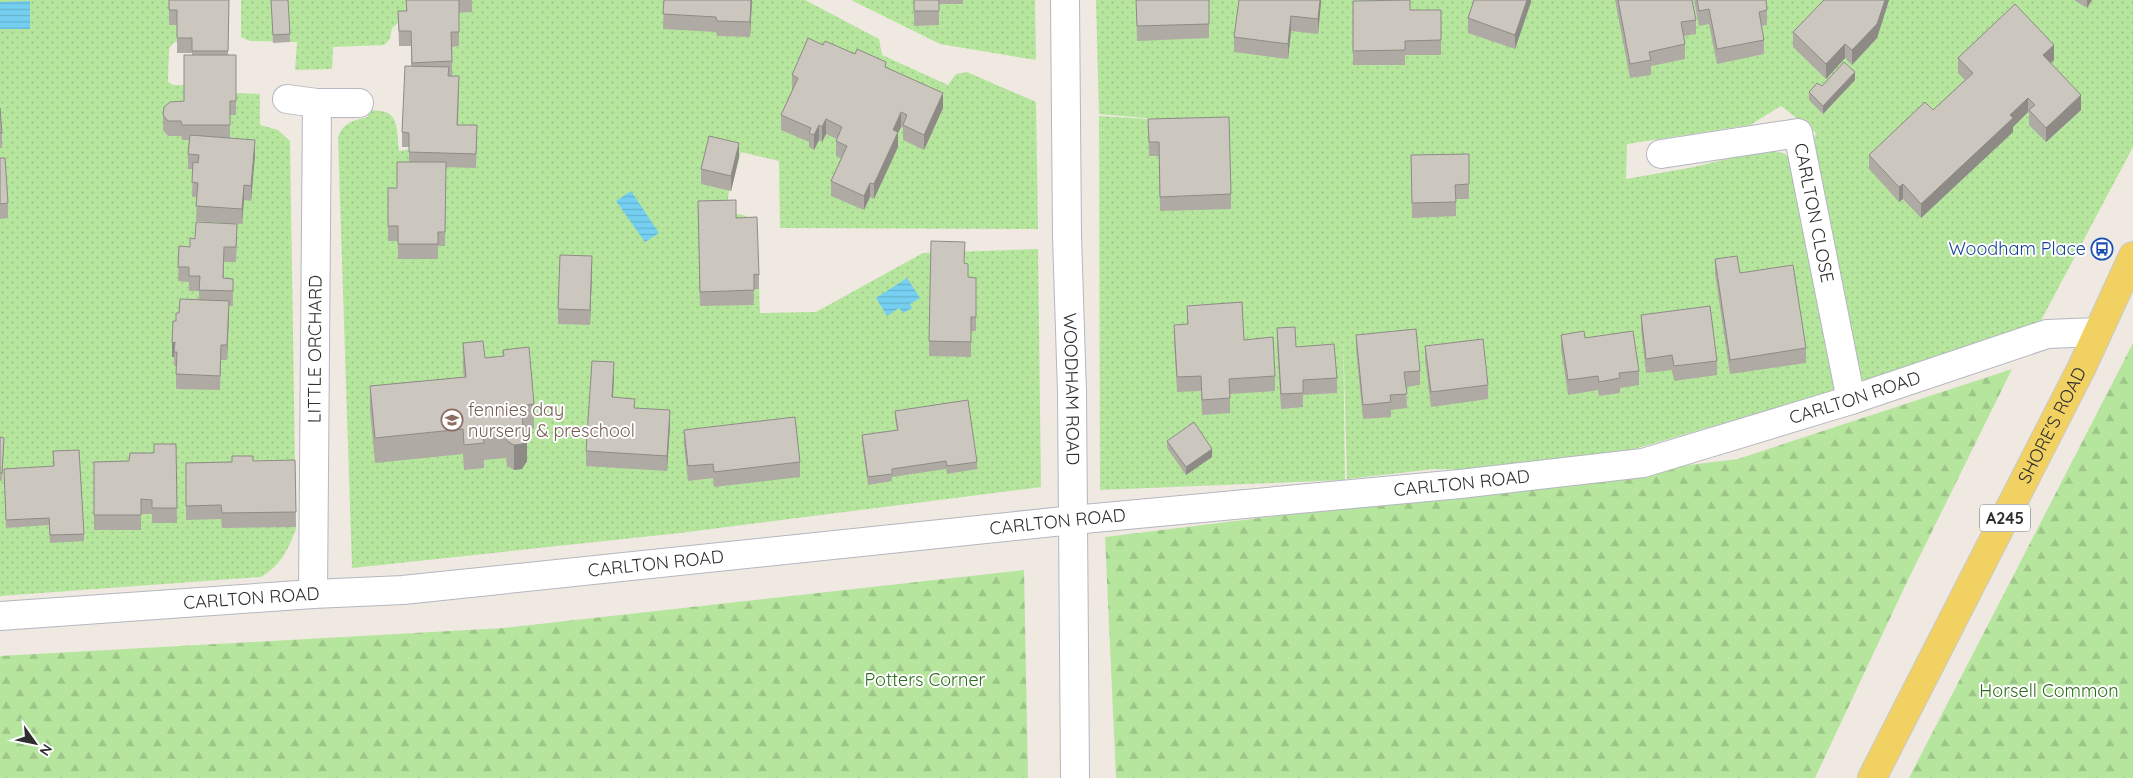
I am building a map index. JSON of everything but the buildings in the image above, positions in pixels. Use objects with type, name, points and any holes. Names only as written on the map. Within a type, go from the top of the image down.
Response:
[{"type":"main road","name":"SHORE'S ROAD","points":[[1872,778],[2078,375],[2133,256]]},
{"type":"street","name":"WOODHAM ROAD","points":[[1065,0],[1067,236],[1072,392],[1075,778]]},
{"type":"street","points":[[287,99],[359,103]]},
{"type":"street","name":"LITTLE ORCHARD","points":[[313,594],[317,102]]},
{"type":"street","name":"CARLTON CLOSE","points":[[1661,154],[1798,133],[1851,400]]},
{"type":"street","name":"CARLTON ROAD","points":[[0,616],[313,594],[403,590],[1073,520],[1460,484],[1643,463],[1851,400],[2047,334],[2097,332]]},
{"type":"green space","points":[[0,0],[170,0],[177,25],[177,42],[174,42],[169,49],[168,82],[173,85],[184,85],[184,116],[164,121],[163,130],[168,136],[181,136],[182,140],[230,139],[230,115],[236,115],[236,93],[260,94],[260,125],[278,130],[290,141],[296,529],[290,544],[279,562],[261,577],[0,596]]},
{"type":"green space","points":[[241,0],[406,0],[407,15],[392,28],[390,39],[384,45],[333,47],[332,69],[295,70],[297,42],[250,41],[241,37]]},
{"type":"green space","points":[[471,0],[805,0],[879,39],[882,55],[948,85],[956,74],[967,72],[1036,102],[1038,229],[780,228],[779,161],[741,152],[731,191],[729,191],[726,214],[746,216],[752,221],[757,232],[760,313],[816,312],[923,253],[1038,249],[1041,487],[680,533],[352,568],[338,138],[342,129],[349,123],[368,117],[368,111],[379,111],[386,112],[395,121],[399,151],[457,140],[449,81],[452,76],[451,47],[459,46],[459,13],[471,12]]},
{"type":"green space","points":[[851,0],[1035,0],[1036,60],[940,44]]},
{"type":"green space","points":[[1096,0],[2133,0],[2133,147],[2038,326],[1861,382],[1812,145],[1816,133],[1781,106],[1750,125],[1627,144],[1626,179],[1694,167],[1767,149],[1783,153],[1793,159],[1837,390],[1614,455],[1504,465],[1473,470],[1434,469],[1347,479],[1343,330],[1345,480],[1100,490],[1099,116],[1180,121],[1099,114]]},
{"type":"green space","name":"Horsell Common","points":[[2133,343],[2133,778],[1909,778],[2112,384]]},
{"type":"green space","points":[[2012,369],[1906,584],[1815,778],[1116,778],[1105,537],[1738,459]]},
{"type":"green space","name":"Potters Corner","points":[[1024,570],[1028,778],[0,778],[0,656],[504,628]]},
{"type":"water","points":[[30,1],[30,29],[0,29],[0,2]]},
{"type":"water","points":[[631,191],[659,233],[645,242],[616,201]]},
{"type":"water","points":[[907,278],[920,298],[910,304],[912,308],[903,313],[899,308],[887,316],[876,298]]},
{"type":"place","name":"Woodham Place","points":[[2102,249]]},
{"type":"place","name":"fennies day nursery & preschool","points":[[452,420]]}]
